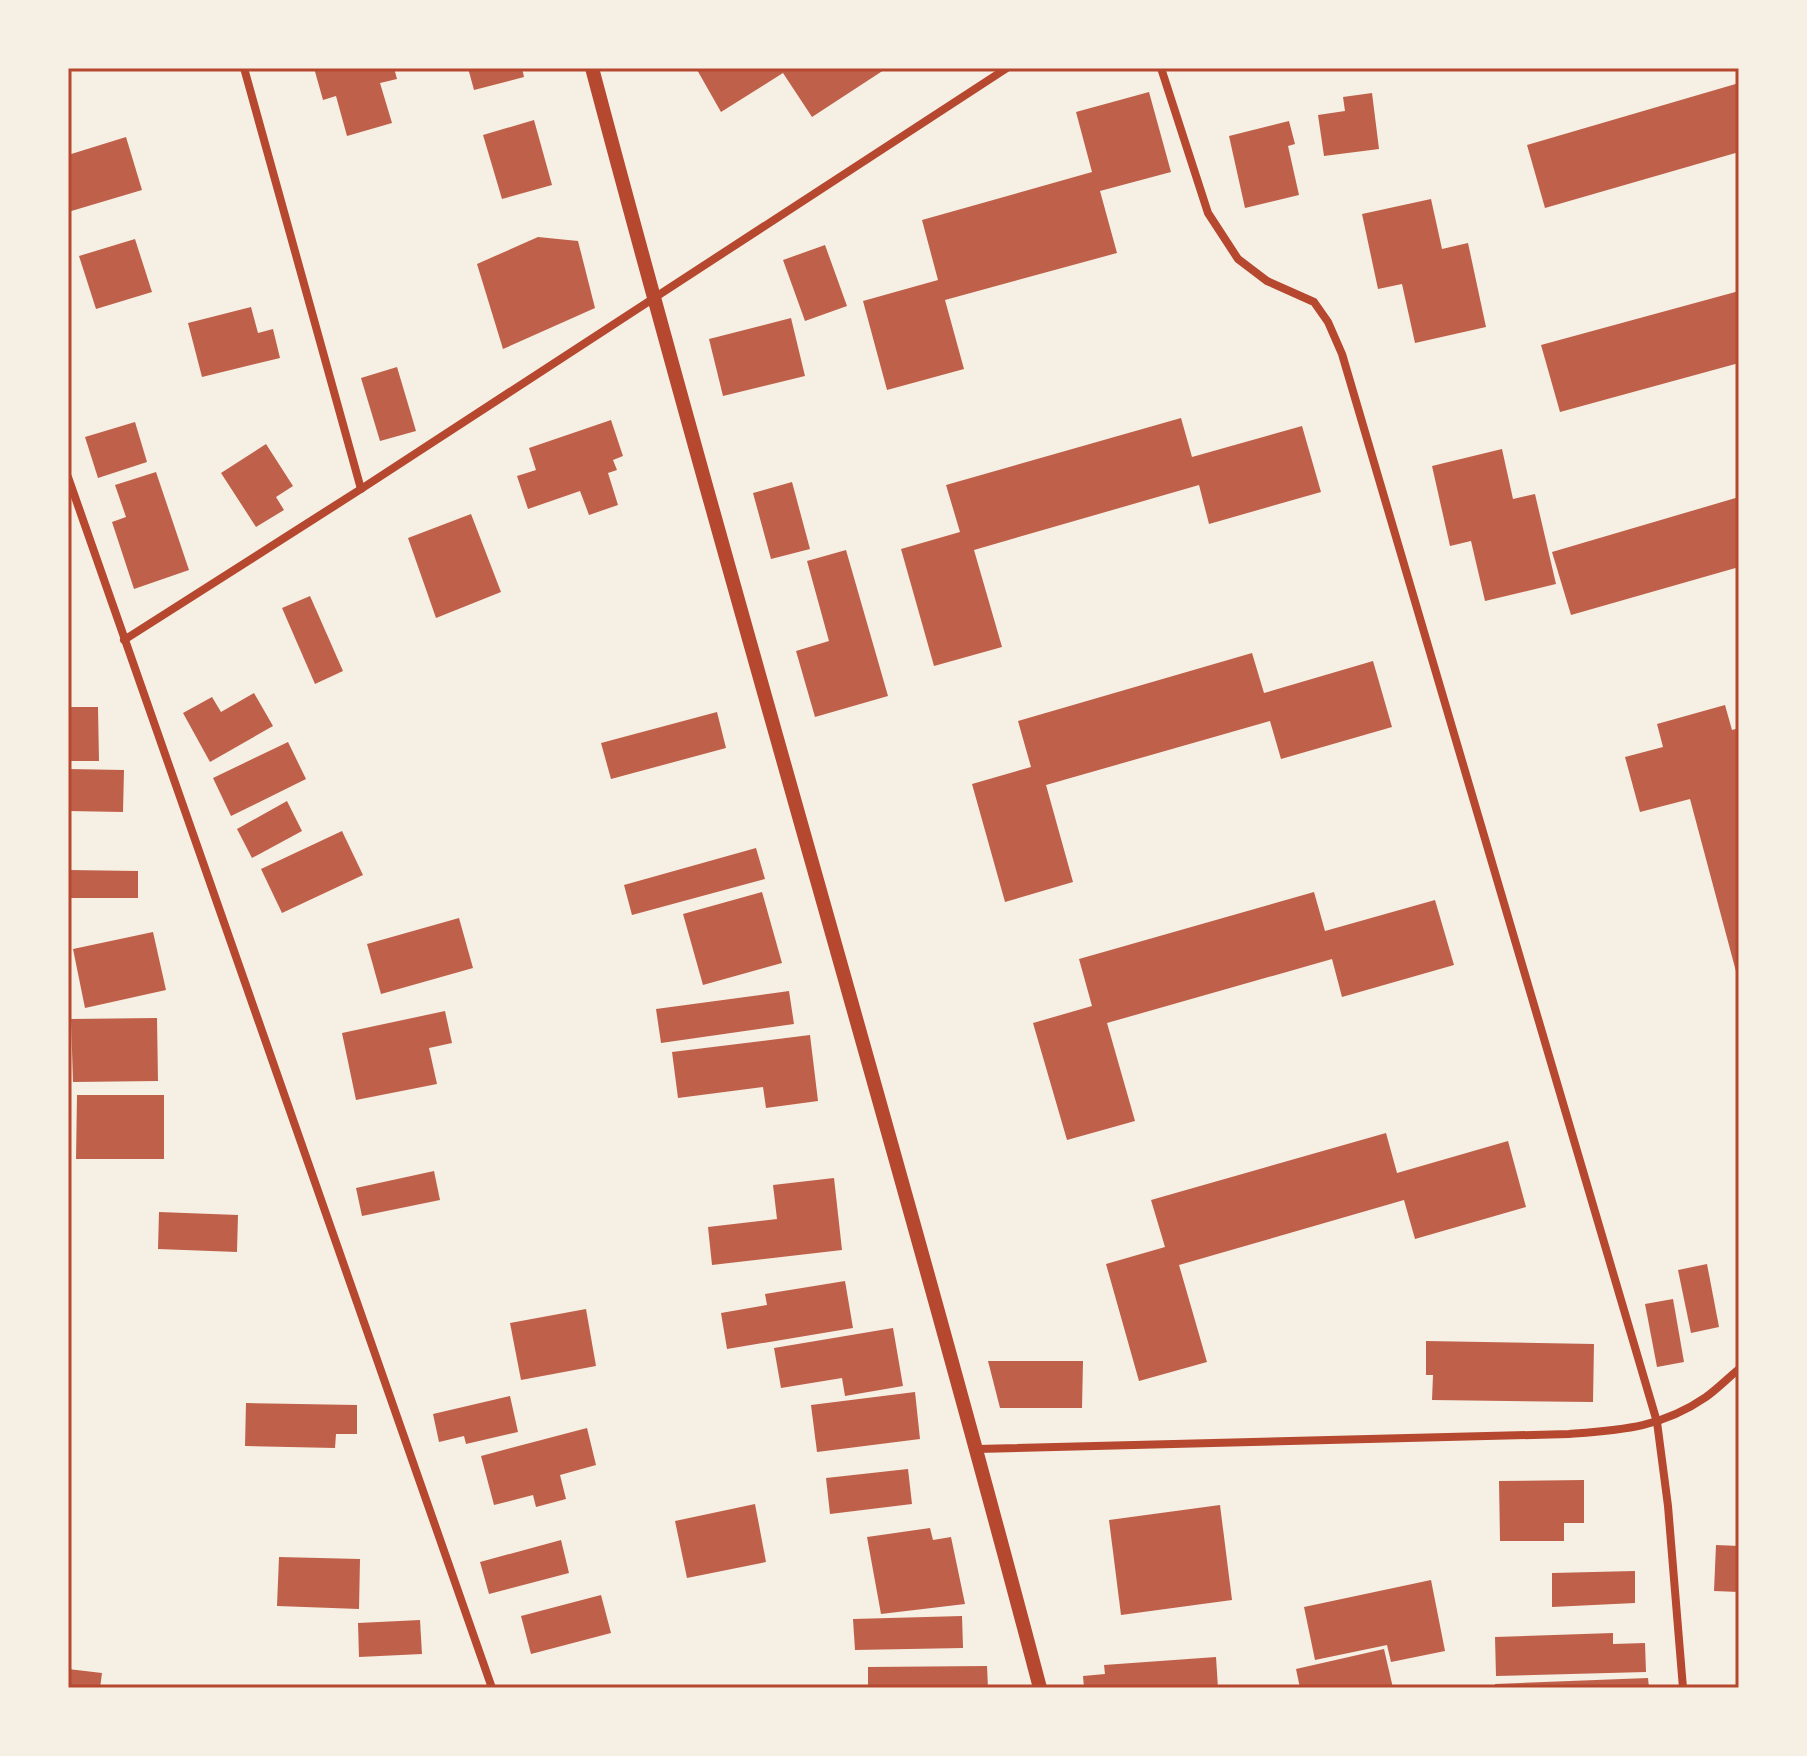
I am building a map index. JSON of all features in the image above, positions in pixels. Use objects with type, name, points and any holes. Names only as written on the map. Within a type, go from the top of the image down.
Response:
[{"type":"street","points":[[244,68],[361,489]]},
{"type":"street","points":[[592,68],[653,298],[977,1449],[1040,1688]]},
{"type":"street","points":[[124,640],[1007,68]]},
{"type":"street","points":[[1161,68],[1208,213],[1238,259],[1267,281],[1314,302],[1328,322],[1342,354],[1657,1422],[1668,1506],[1683,1688]]},
{"type":"street","points":[[68,477],[492,1688]]},
{"type":"street","points":[[977,1449],[1625,1430],[1657,1422],[1706,1397],[1739,1369]]},
{"type":"building","points":[[314,68],[394,68],[397,79],[380,83],[392,123],[347,136],[336,96],[323,100]]},
{"type":"building","points":[[468,68],[522,68],[524,77],[474,90]]},
{"type":"building","points":[[696,68],[887,68],[812,117],[783,73],[721,112]]},
{"type":"building","points":[[1739,83],[1739,152],[1545,208],[1527,145]]},
{"type":"building","points":[[1149,92],[1171,172],[1100,191],[1117,253],[945,300],[964,369],[887,390],[863,301],[938,280],[922,220],[1092,172],[1076,112]]},
{"type":"building","points":[[1372,93],[1379,149],[1324,156],[1318,115],[1345,111],[1343,97]]},
{"type":"building","points":[[534,120],[552,185],[502,199],[483,135]]},
{"type":"building","points":[[1289,121],[1295,144],[1288,146],[1299,195],[1245,208],[1229,136]]},
{"type":"building","points":[[126,137],[142,190],[68,212],[68,155]]},
{"type":"building","points":[[1431,199],[1442,249],[1468,243],[1486,327],[1415,343],[1402,284],[1378,289],[1362,214]]},
{"type":"building","points":[[538,237],[578,241],[595,308],[503,349],[477,264]]},
{"type":"building","points":[[135,239],[152,292],[96,309],[79,256]]},
{"type":"building","points":[[825,245],[847,306],[805,321],[783,260]]},
{"type":"building","points":[[1739,291],[1739,363],[1560,412],[1541,345]]},
{"type":"building","points":[[251,307],[258,333],[273,329],[280,358],[202,377],[188,323]]},
{"type":"building","points":[[791,318],[805,376],[723,396],[709,339]]},
{"type":"building","points":[[397,367],[416,431],[380,441],[361,378]]},
{"type":"building","points":[[1181,418],[1192,457],[1302,426],[1321,492],[1209,524],[1199,485],[974,550],[1002,647],[934,666],[901,549],[960,532],[946,485]]},
{"type":"building","points":[[611,420],[623,456],[613,460],[617,470],[608,473],[618,505],[589,515],[580,491],[528,509],[517,476],[536,470],[529,448]]},
{"type":"building","points":[[135,422],[147,462],[98,478],[85,437]]},
{"type":"building","points":[[266,444],[293,486],[276,497],[284,510],[256,527],[221,473]]},
{"type":"building","points":[[1502,449],[1513,499],[1535,494],[1556,584],[1485,601],[1471,541],[1450,546],[1432,466]]},
{"type":"building","points":[[156,472],[189,570],[134,589],[112,522],[126,517],[115,485]]},
{"type":"building","points":[[792,482],[810,549],[771,559],[753,493]]},
{"type":"building","points":[[1739,497],[1739,567],[1571,615],[1552,552]]},
{"type":"building","points":[[471,514],[501,592],[436,618],[408,538]]},
{"type":"building","points":[[846,550],[888,696],[815,717],[796,651],[829,641],[807,561]]},
{"type":"building","points":[[310,596],[343,671],[315,684],[282,608]]},
{"type":"building","points":[[1252,653],[1264,693],[1373,661],[1392,727],[1281,759],[1270,721],[1046,785],[1073,882],[1005,902],[972,784],[1031,767],[1018,721]]},
{"type":"building","points":[[254,693],[273,726],[210,762],[183,713],[212,697],[221,712]]},
{"type":"building","points":[[1725,705],[1732,730],[1739,728],[1738,979],[1690,799],[1640,812],[1625,757],[1663,747],[1657,724]]},
{"type":"building","points":[[68,707],[98,707],[99,761],[68,761]]},
{"type":"building","points":[[717,712],[726,748],[611,779],[601,743]]},
{"type":"building","points":[[288,742],[306,779],[231,816],[213,778]]},
{"type":"building","points":[[68,769],[124,770],[123,812],[68,811]]},
{"type":"building","points":[[287,801],[302,831],[252,858],[237,829]]},
{"type":"building","points":[[342,831],[363,875],[282,913],[261,869]]},
{"type":"building","points":[[756,848],[765,879],[632,915],[624,885]]},
{"type":"building","points":[[68,870],[138,871],[138,898],[68,898]]},
{"type":"building","points":[[762,892],[782,963],[703,985],[683,914]]},
{"type":"building","points":[[1314,892],[1325,931],[1435,900],[1454,965],[1342,997],[1332,959],[1107,1023],[1135,1121],[1067,1140],[1033,1023],[1092,1006],[1079,959]]},
{"type":"building","points":[[459,918],[473,968],[381,994],[367,944]]},
{"type":"building","points":[[153,932],[166,990],[85,1008],[73,949]]},
{"type":"building","points":[[789,991],[794,1024],[661,1043],[656,1009]]},
{"type":"building","points":[[445,1011],[452,1043],[429,1048],[437,1084],[356,1100],[342,1033]]},
{"type":"building","points":[[157,1018],[158,1081],[73,1082],[71,1019]]},
{"type":"building","points":[[810,1035],[818,1101],[766,1108],[763,1087],[678,1098],[672,1052]]},
{"type":"building","points":[[77,1095],[164,1095],[164,1159],[76,1159]]},
{"type":"building","points":[[1386,1133],[1397,1173],[1508,1141],[1526,1207],[1415,1239],[1404,1200],[1179,1265],[1207,1362],[1139,1381],[1106,1264],[1165,1247],[1151,1200]]},
{"type":"building","points":[[434,1171],[440,1200],[362,1216],[356,1188]]},
{"type":"building","points":[[834,1178],[842,1250],[712,1265],[708,1227],[777,1219],[773,1185]]},
{"type":"building","points":[[159,1212],[238,1215],[237,1252],[158,1249]]},
{"type":"building","points":[[1707,1264],[1719,1327],[1691,1333],[1678,1270]]},
{"type":"building","points":[[845,1281],[853,1328],[727,1349],[721,1313],[767,1305],[765,1294]]},
{"type":"building","points":[[1673,1299],[1684,1362],[1657,1367],[1645,1304]]},
{"type":"building","points":[[586,1309],[596,1366],[521,1380],[510,1323]]},
{"type":"building","points":[[893,1328],[903,1386],[845,1396],[842,1378],[781,1388],[774,1348]]},
{"type":"building","points":[[1426,1341],[1594,1344],[1593,1402],[1432,1400],[1433,1375],[1426,1375]]},
{"type":"building","points":[[988,1361],[1083,1361],[1082,1408],[1000,1408]]},
{"type":"building","points":[[915,1392],[920,1439],[817,1452],[811,1405]]},
{"type":"building","points":[[510,1396],[518,1432],[466,1444],[464,1436],[439,1442],[433,1414]]},
{"type":"building","points":[[246,1403],[357,1405],[357,1434],[336,1434],[335,1448],[245,1446]]},
{"type":"building","points":[[587,1428],[596,1465],[560,1475],[566,1499],[536,1507],[533,1495],[494,1505],[481,1456]]},
{"type":"building","points":[[908,1469],[912,1504],[830,1514],[826,1478]]},
{"type":"building","points":[[1584,1480],[1584,1523],[1564,1523],[1564,1541],[1500,1541],[1499,1481]]},
{"type":"building","points":[[755,1504],[766,1562],[687,1578],[675,1521]]},
{"type":"building","points":[[1220,1505],[1232,1600],[1121,1615],[1109,1520]]},
{"type":"building","points":[[930,1528],[933,1540],[951,1537],[965,1604],[881,1614],[867,1537]]},
{"type":"building","points":[[561,1540],[569,1573],[489,1594],[480,1562]]},
{"type":"building","points":[[1716,1545],[1739,1546],[1739,1592],[1714,1591]]},
{"type":"building","points":[[279,1557],[360,1559],[359,1609],[277,1606]]},
{"type":"building","points":[[1635,1571],[1635,1603],[1552,1607],[1552,1573]]},
{"type":"building","points":[[1431,1580],[1445,1651],[1391,1662],[1387,1645],[1315,1660],[1304,1607]]},
{"type":"building","points":[[601,1595],[611,1633],[531,1654],[521,1616]]},
{"type":"building","points":[[962,1616],[963,1648],[855,1650],[853,1619]]},
{"type":"building","points":[[420,1620],[422,1654],[359,1657],[358,1623]]},
{"type":"building","points":[[1613,1633],[1613,1644],[1645,1643],[1646,1672],[1496,1676],[1495,1637]]},
{"type":"building","points":[[1384,1649],[1393,1688],[1300,1688],[1296,1669]]},
{"type":"building","points":[[1216,1657],[1218,1688],[1084,1688],[1083,1676],[1105,1674],[1104,1665]]},
{"type":"building","points":[[987,1666],[988,1688],[868,1688],[868,1667]]},
{"type":"building","points":[[68,1669],[102,1673],[100,1688],[68,1688]]},
{"type":"building","points":[[1648,1678],[1649,1688],[1495,1688],[1495,1684]]}]
